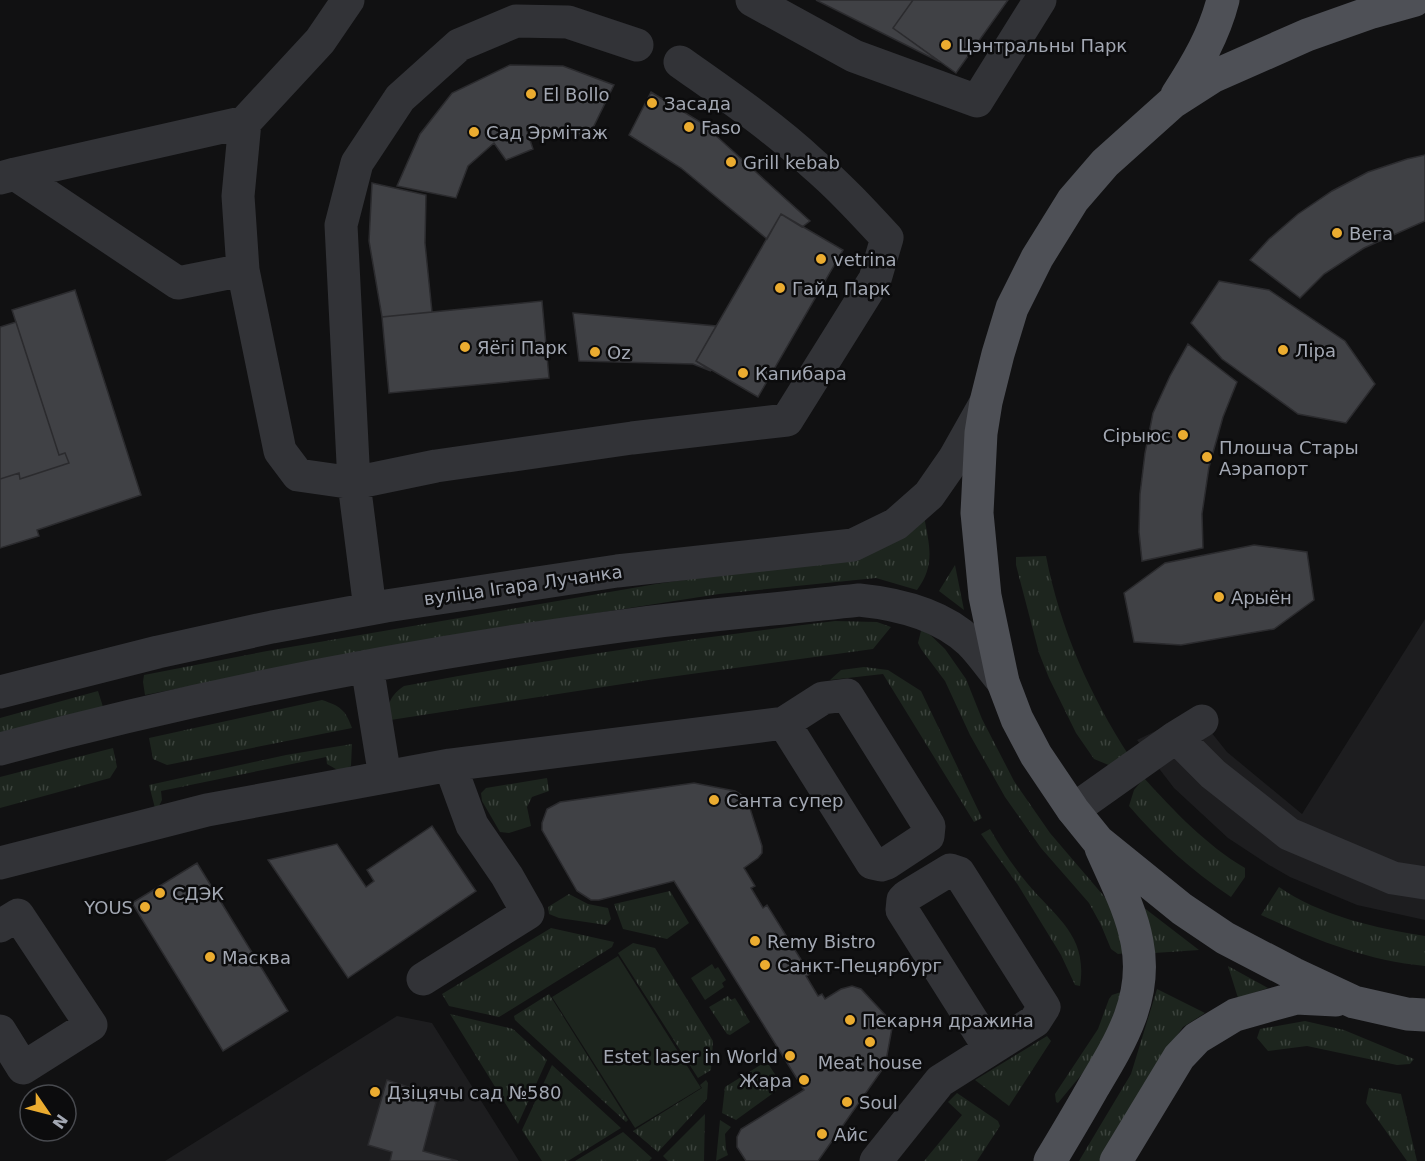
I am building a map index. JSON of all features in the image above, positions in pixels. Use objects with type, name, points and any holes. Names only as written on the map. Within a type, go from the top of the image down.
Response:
[{"type":"main road","points":[[1173,102],[1204,52],[1224,0]]},
{"type":"main road","points":[[1354,1002],[1225,938],[1182,909],[1098,841],[1072,810],[1026,737],[1003,682],[985,596],[978,542],[978,473],[986,402],[1012,308],[1037,258],[1080,193],[1105,163],[1173,102],[1212,77],[1261,54],[1329,27],[1415,0]]},
{"type":"main road","points":[[1050,1161],[1124,1037],[1136,999],[1140,967],[1137,941],[1119,888],[1098,841]]},
{"type":"main road","points":[[1124,1158],[1179,1057],[1197,1038],[1235,1015],[1296,998],[1325,998],[1407,1014],[1425,1015]]},
{"type":"street","points":[[7,176],[245,122],[320,41],[348,0]]},
{"type":"street","points":[[752,0],[854,56],[977,101],[1040,0]]},
{"type":"street","points":[[370,609],[354,483],[341,225],[357,163],[400,98],[459,45],[516,21],[568,22],[637,45]]},
{"type":"street","points":[[245,122],[237,196],[243,270],[280,451],[298,475],[354,483],[436,466],[632,438],[787,420],[875,279],[887,238],[848,195],[811,161],[763,122],[680,62]]},
{"type":"street","points":[[7,176],[178,283],[243,270]]},
{"type":"street","name":"вуліца Ігара Лучанка","points":[[0,692],[158,652],[370,609],[617,571],[854,545],[896,524],[929,495],[954,459],[986,402]]},
{"type":"street","points":[[0,749],[170,706],[367,666],[623,626],[859,600],[886,603],[921,612],[944,623],[970,642],[1003,682]]},
{"type":"street","points":[[367,666],[385,777]]},
{"type":"street","points":[[0,863],[207,810],[450,765],[784,723],[823,698],[847,695],[929,826],[928,836],[887,863],[881,865],[872,862],[784,723]]},
{"type":"street","points":[[1072,810],[1189,729],[1213,774],[1289,834],[1393,878],[1425,883]]},
{"type":"street","points":[[423,979],[528,913],[507,876],[471,825],[450,765]]},
{"type":"street","points":[[876,1161],[940,1081],[1035,1021],[1044,1007],[959,873],[950,870],[907,896],[903,900],[902,910],[990,1049]]},
{"type":"street","points":[[0,926],[18,915],[92,1025],[23,1068],[0,1031]]},
{"type":"shaded area","points":[[1425,619],[1425,920],[1357,905],[1290,877],[1269,865],[1228,838],[1174,788],[1137,740],[1195,712],[1227,752],[1302,814]]},
{"type":"shaded area","name":"Дзіцячы сад №580","points":[[397,1016],[432,1023],[519,1161],[165,1161]]},
{"type":"green space","points":[[924,516],[930,554],[927,572],[917,590],[876,578],[719,594],[432,639],[145,695],[144,675],[267,651],[656,584],[814,561]]},
{"type":"green space","points":[[1046,556],[1059,609],[1078,661],[1115,734],[1130,757],[1111,766],[1094,759],[1076,733],[1039,653],[1016,565],[1016,557]]},
{"type":"green space","points":[[955,565],[964,610],[939,591]]},
{"type":"green space","points":[[835,621],[877,622],[891,627],[873,649],[655,679],[384,721],[390,701],[404,686],[619,650]]},
{"type":"green space","points":[[922,627],[945,649],[966,679],[982,719],[1014,781],[1050,833],[1114,908],[1128,953],[1118,954],[1111,949],[1089,903],[1041,848],[1005,797],[970,735],[945,681],[918,643]]},
{"type":"green space","points":[[864,667],[888,670],[921,691],[982,818],[974,822],[883,674],[830,680],[841,670]]},
{"type":"green space","points":[[98,691],[104,710],[0,739],[0,718]]},
{"type":"green space","points":[[322,700],[341,709],[352,728],[167,765],[153,759],[149,738]]},
{"type":"green space","points":[[352,744],[351,766],[341,772],[327,764],[326,757],[161,791],[162,800],[156,812],[149,785],[286,755]]},
{"type":"green space","points":[[113,748],[117,767],[110,778],[0,808],[0,777]]},
{"type":"green space","points":[[547,778],[549,791],[532,797],[527,807],[531,826],[509,833],[500,832],[482,801],[481,793],[486,788]]},
{"type":"green space","points":[[1144,778],[1204,838],[1245,868],[1245,877],[1231,897],[1177,855],[1129,806],[1134,790]]},
{"type":"green space","points":[[990,829],[1017,870],[1059,918],[1074,940],[1081,968],[1080,986],[1075,985],[1061,955],[1018,885],[981,834]]},
{"type":"green space","points":[[1279,887],[1330,913],[1369,925],[1425,936],[1425,966],[1382,959],[1341,948],[1261,915]]},
{"type":"green space","points":[[670,891],[689,923],[667,939],[623,929],[614,904]]},
{"type":"green space","points":[[569,894],[588,904],[608,908],[611,919],[606,925],[559,918],[549,914],[548,907]]},
{"type":"green space","points":[[1143,907],[1199,950],[1154,953]]},
{"type":"green space","points":[[551,928],[614,942],[612,947],[499,1017],[449,1006],[442,994]]},
{"type":"green space","points":[[633,943],[655,948],[713,1041],[711,1070],[698,1078],[618,953]]},
{"type":"green space","points":[[618,956],[701,1088],[635,1128],[552,997]]},
{"type":"green space","points":[[712,964],[715,969],[718,967],[726,980],[722,983],[724,987],[705,1000],[691,978]]},
{"type":"green space","points":[[1228,966],[1268,988],[1238,998]]},
{"type":"green space","points":[[1157,989],[1205,1013],[1183,1027],[1163,1055],[1099,1161],[1079,1161],[1131,1074]]},
{"type":"green space","points":[[1121,992],[1115,1034],[1058,1103],[1056,1102],[1055,1094],[1098,1029],[1109,999],[1112,995]]},
{"type":"green space","points":[[549,994],[628,1120],[626,1122],[515,1020],[514,1016]]},
{"type":"green space","points":[[728,996],[731,1000],[735,998],[750,1022],[730,1035],[727,1034],[709,1007]]},
{"type":"green space","points":[[450,1014],[513,1029],[547,1060],[518,1124]]},
{"type":"green space","points":[[1305,1021],[1344,1030],[1414,1059],[1410,1064],[1397,1065],[1307,1046],[1268,1051],[1257,1038],[1260,1029]]},
{"type":"green space","points":[[1047,1036],[1051,1041],[1009,1106],[975,1080]]},
{"type":"green space","points":[[762,1064],[769,1065],[780,1082],[776,1091],[736,1120],[722,1113],[725,1087]]},
{"type":"green space","points":[[552,1065],[621,1128],[568,1161],[542,1161],[522,1130]]},
{"type":"green space","points":[[706,1080],[708,1083],[707,1099],[658,1152],[633,1131],[702,1088],[700,1085]]},
{"type":"green space","points":[[1369,1088],[1401,1094],[1417,1161],[1407,1161],[1366,1103]]},
{"type":"green space","points":[[957,1093],[998,1121],[1000,1126],[977,1161],[924,1161],[962,1115],[948,1102]]},
{"type":"green space","points":[[705,1114],[704,1161],[668,1161],[663,1156]]},
{"type":"green space","points":[[720,1120],[731,1127],[725,1134],[728,1155],[716,1161]]},
{"type":"green space","points":[[623,1132],[652,1158],[649,1161],[575,1161]]},
{"type":"building","points":[[816,0],[913,0],[893,28],[940,62]]},
{"type":"building","name":"Цэнтральны Парк","points":[[913,0],[1008,0],[956,73],[893,28]]},
{"type":"building","name":"Сад Эрмітаж","points":[[510,65],[563,66],[614,85],[588,138],[561,129],[527,131],[533,149],[506,160],[494,143],[468,166],[456,198],[397,186],[420,134],[452,93]]},
{"type":"building","points":[[651,92],[702,123],[810,221],[802,227],[781,214],[767,239],[681,168],[629,135]]},
{"type":"building","name":"Вега","points":[[1425,155],[1425,221],[1364,248],[1324,274],[1300,298],[1250,260],[1269,239],[1298,214],[1332,191],[1368,172]]},
{"type":"building","points":[[372,183],[426,195],[425,243],[432,312],[382,317],[369,241]]},
{"type":"building","name":"Гайд Парк","points":[[781,214],[843,250],[758,397],[696,361]]},
{"type":"building","name":"Ліра","points":[[1219,281],[1269,290],[1345,341],[1375,384],[1346,423],[1298,414],[1222,359],[1191,323]]},
{"type":"building","points":[[75,290],[141,495],[37,530],[39,536],[0,548],[0,479],[19,473],[20,479],[69,463],[65,453],[59,455],[12,310]]},
{"type":"building","name":"Яёгі Парк","points":[[542,301],[549,378],[389,393],[382,317]]},
{"type":"building","points":[[573,313],[716,326],[696,361],[711,371],[693,364],[579,361]]},
{"type":"building","points":[[16,322],[59,455],[65,453],[69,463],[20,479],[19,473],[0,479],[0,327]]},
{"type":"building","name":"Сірыюс","points":[[1188,344],[1237,382],[1223,417],[1209,467],[1202,514],[1203,548],[1142,561],[1139,532],[1140,494],[1153,413]]},
{"type":"building","name":"Арыён","points":[[1254,545],[1307,552],[1314,600],[1274,629],[1181,645],[1134,642],[1124,593],[1165,563]]},
{"type":"building","name":"Санкт-Пецярбург","points":[[694,783],[735,791],[748,802],[762,846],[762,853],[758,858],[744,868],[755,886],[751,888],[763,908],[767,905],[810,974],[806,976],[818,996],[822,994],[825,999],[841,989],[852,986],[861,989],[890,1020],[892,1028],[886,1061],[882,1070],[818,1161],[746,1161],[737,1147],[737,1137],[741,1129],[804,1090],[674,881],[591,900],[577,891],[542,830],[547,809],[560,802]]},
{"type":"building","points":[[432,826],[476,891],[348,978],[268,860],[337,844],[366,887],[374,881],[367,870]]},
{"type":"building","name":"Масква","points":[[197,863],[288,1011],[223,1051],[132,903]]},
{"type":"building","points":[[387,1080],[411,1088],[409,1094],[436,1102],[423,1151],[458,1161],[390,1161],[392,1152],[368,1145]]},
{"type":"place","name":"Цэнтральны Парк","points":[[946,45]]},
{"type":"place","name":"El Bollo","points":[[531,94]]},
{"type":"place","name":"Засада","points":[[652,103]]},
{"type":"place","name":"Faso","points":[[689,127]]},
{"type":"place","name":"Сад Эрмітаж","points":[[474,132]]},
{"type":"place","name":"Grill kebab","points":[[731,162]]},
{"type":"place","name":"Вега","points":[[1337,233]]},
{"type":"place","name":"vetrina","points":[[821,259]]},
{"type":"place","name":"Гайд Парк","points":[[780,288]]},
{"type":"place","name":"Яёгі Парк","points":[[465,347]]},
{"type":"place","name":"Ліра","points":[[1283,350]]},
{"type":"place","name":"Oz","points":[[595,352]]},
{"type":"place","name":"Капибара","points":[[743,373]]},
{"type":"place","name":"Сірыюс","points":[[1183,435]]},
{"type":"place","name":"Плошча Стары Аэрапорт","points":[[1207,457]]},
{"type":"place","name":"Арыён","points":[[1219,597]]},
{"type":"place","name":"Санта супер","points":[[714,800]]},
{"type":"place","name":"СДЭК","points":[[160,893]]},
{"type":"place","name":"YOUS","points":[[145,907]]},
{"type":"place","name":"Remy Bistro","points":[[755,941]]},
{"type":"place","name":"Масква","points":[[210,957]]},
{"type":"place","name":"Санкт-Пецярбург","points":[[765,965]]},
{"type":"place","name":"Пекарня дражина","points":[[850,1020]]},
{"type":"place","name":"Meat house","points":[[870,1042]]},
{"type":"place","name":"Estet laser in World","points":[[790,1056]]},
{"type":"place","name":"Жара","points":[[804,1080]]},
{"type":"place","name":"Дзіцячы сад №580","points":[[375,1092]]},
{"type":"place","name":"Soul","points":[[847,1102]]},
{"type":"place","name":"Айс","points":[[822,1134]]}]
